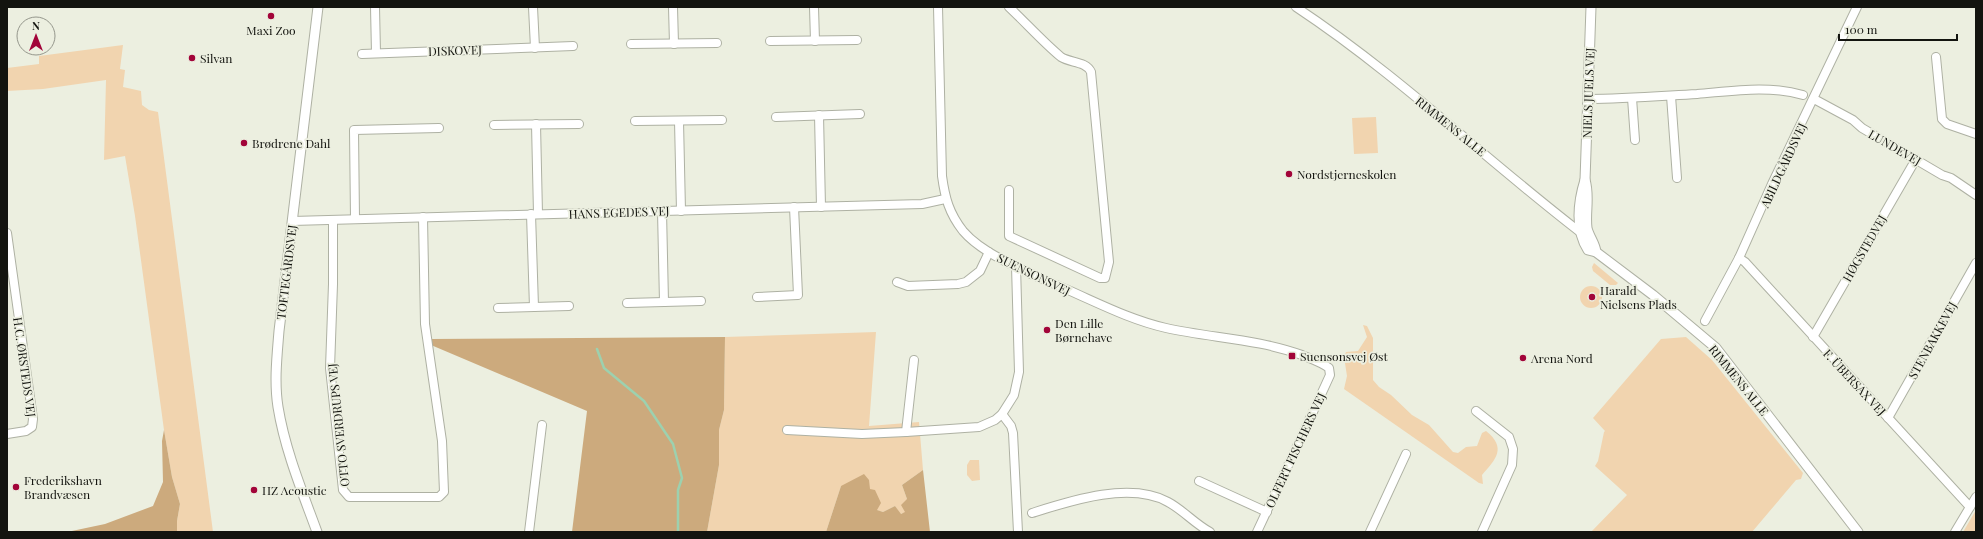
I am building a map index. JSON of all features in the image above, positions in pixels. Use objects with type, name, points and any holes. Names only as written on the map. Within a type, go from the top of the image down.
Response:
[{"type":"street","name":"TOFTEGÅRDSVEJ","points":[[317,532],[293,466],[278,406],[276,382],[279,331],[318,7]]},
{"type":"street","points":[[375,7],[376,53]]},
{"type":"street","points":[[533,7],[535,48]]},
{"type":"street","points":[[673,7],[674,44]]},
{"type":"street","points":[[814,7],[815,41]]},
{"type":"street","name":"SUENSONSVEJ","points":[[938,7],[942,176],[945,199],[950,211],[964,232],[989,252],[1116,312],[1165,328],[1277,348],[1318,361],[1329,368]]},
{"type":"street","name":"SUENSONSVEJ","points":[[1008,7],[1062,58],[1090,68],[1109,262],[1105,278],[1100,278],[1009,236],[1009,190]]},
{"type":"street","name":"RIMMENS ALLE","points":[[1296,7],[1391,76],[1460,135],[1584,231],[1595,245],[1596,252],[1653,295],[1716,348],[1858,532]]},
{"type":"street","name":"NIELS JUELS VEJ","points":[[1584,231],[1588,190],[1585,180],[1591,7]]},
{"type":"street","name":"ABILDGÅRDSVEJ","points":[[1706,321],[1739,258],[1772,184],[1857,7]]},
{"type":"street","points":[[770,41],[857,40]]},
{"type":"street","points":[[631,44],[717,43]]},
{"type":"street","name":"DISKOVEJ","points":[[362,54],[573,46]]},
{"type":"street","points":[[1936,57],[1942,119],[1947,124],[1976,134]]},
{"type":"street","points":[[1588,100],[1671,96],[1760,88],[1788,91],[1803,95]]},
{"type":"street","points":[[1671,96],[1677,178]]},
{"type":"street","points":[[1632,98],[1635,140]]},
{"type":"street","name":"LUNDEVEJ","points":[[1814,99],[1951,178],[1976,196]]},
{"type":"street","points":[[776,117],[860,114]]},
{"type":"street","points":[[819,115],[821,207]]},
{"type":"street","points":[[635,121],[722,120]]},
{"type":"street","points":[[679,121],[681,210]]},
{"type":"street","points":[[534,307],[536,124]]},
{"type":"street","points":[[494,125],[579,124]]},
{"type":"street","points":[[355,219],[354,130],[439,128]]},
{"type":"street","name":"HØGSTEDVEJ","points":[[1813,337],[1916,158]]},
{"type":"street","name":"HANS EGEDES VEJ","points":[[292,221],[922,204],[945,199]]},
{"type":"street","points":[[757,297],[798,295],[794,208]]},
{"type":"street","points":[[662,211],[664,302]]},
{"type":"street","name":"OTTO SVERDRUPS VEJ","points":[[333,220],[334,284],[330,368],[343,490],[349,497],[439,497],[444,492],[442,441],[425,324],[423,218]]},
{"type":"street","name":"H.C. ØRSTEDS VEJ","points":[[7,233],[33,419],[32,427],[26,431],[7,434]]},
{"type":"street","points":[[897,282],[908,286],[958,284],[966,282],[980,270],[989,252]]},
{"type":"street","name":"F. ÜBERSAX VEJ","points":[[1739,258],[1745,262],[1970,507]]},
{"type":"street","name":"STENBAKKEVEJ","points":[[1888,418],[1976,263]]},
{"type":"street","points":[[787,430],[862,434],[906,432],[978,427],[995,420],[1002,414],[1014,395],[1019,372],[1016,266]]},
{"type":"street","points":[[627,303],[701,301]]},
{"type":"street","points":[[498,308],[570,306]]},
{"type":"street","points":[[906,432],[914,360]]},
{"type":"street","name":"OLFERT FISCHERS VEJ","points":[[1257,532],[1330,375],[1329,368]]},
{"type":"street","points":[[1476,411],[1509,437],[1513,460],[1482,532]]},
{"type":"street","points":[[1002,414],[1011,426],[1013,433],[1018,532]]},
{"type":"street","points":[[529,532],[542,426]]},
{"type":"street","points":[[1370,532],[1406,454]]},
{"type":"street","points":[[1199,481],[1267,512]]},
{"type":"street","points":[[1032,513],[1114,493],[1137,493],[1154,496],[1168,502],[1210,532]]},
{"type":"street","points":[[1955,532],[1976,497]]},
{"type":"shaded area","points":[[123,45],[120,69],[125,70],[123,87],[141,91],[142,105],[149,110],[158,112],[213,532],[177,532],[180,504],[172,477],[164,430],[135,216],[125,156],[104,160],[106,80],[43,89],[7,91],[7,68],[39,64],[39,56],[56,56],[56,54]]},
{"type":"shaded area","points":[[1376,117],[1378,153],[1354,154],[1352,118]]},
{"type":"shaded area","points":[[1594,263],[1618,283],[1616,285],[1610,285],[1593,271],[1592,267]]},
{"type":"shaded area","points":[[1591,286],[1599,289],[1602,297],[1599,305],[1591,308],[1583,305],[1580,297],[1583,289]]},
{"type":"shaded area","points":[[1363,325],[1367,326],[1373,338],[1373,380],[1379,387],[1391,395],[1412,415],[1429,425],[1453,452],[1458,453],[1466,447],[1477,446],[1482,433],[1486,431],[1492,437],[1498,448],[1495,459],[1482,475],[1483,484],[1479,483],[1344,389],[1347,376],[1344,357],[1346,352],[1358,351],[1367,337]]},
{"type":"shaded area","points":[[876,332],[869,426],[919,422],[923,470],[902,485],[907,499],[905,513],[900,514],[895,506],[883,512],[876,510],[870,489],[841,486],[826,532],[707,532],[719,465],[719,430],[724,410],[725,337]]},
{"type":"shaded area","points":[[725,337],[724,410],[719,430],[719,465],[707,532],[572,532],[587,411],[431,345],[431,339]]},
{"type":"shaded area","points":[[1686,337],[1712,360],[1803,473],[1801,479],[1796,480],[1752,532],[1591,532],[1627,495],[1595,466],[1598,461],[1605,431],[1593,418],[1661,339]]},
{"type":"shaded area","points":[[164,430],[172,477],[180,504],[177,532],[67,532],[105,524],[153,506],[163,482],[162,441]]},
{"type":"shaded area","points":[[970,460],[979,460],[980,480],[972,481],[967,475],[967,465]]},
{"type":"shaded area","points":[[923,470],[930,532],[826,532],[841,486],[864,474],[869,480],[870,489],[875,490],[881,503],[877,510],[883,512],[895,506],[901,514],[905,512],[901,505],[907,499],[902,485]]},
{"type":"shaded area","points":[[1976,510],[1976,532],[1963,532]]},
{"type":"waterway","points":[[597,349],[604,368],[644,401],[673,444],[682,478],[678,490],[678,532]]},
{"type":"place","name":"Maxi Zoo","points":[[271,16]]},
{"type":"place","name":"Silvan","points":[[192,58]]},
{"type":"place","name":"Brødrene Dahl","points":[[244,143]]},
{"type":"place","name":"Nordstjerneskolen","points":[[1289,174]]},
{"type":"place","name":"Harald Nielsens Plads","points":[[1592,297]]},
{"type":"place","name":"Den Lille Børnehave","points":[[1047,330]]},
{"type":"place","name":"Suensonsvej Øst","points":[[1292,356]]},
{"type":"place","name":"Arena Nord","points":[[1523,358]]},
{"type":"place","name":"Frederikshavn Brandvæsen","points":[[16,487]]},
{"type":"place","name":"HZ Acoustic","points":[[254,490]]}]
